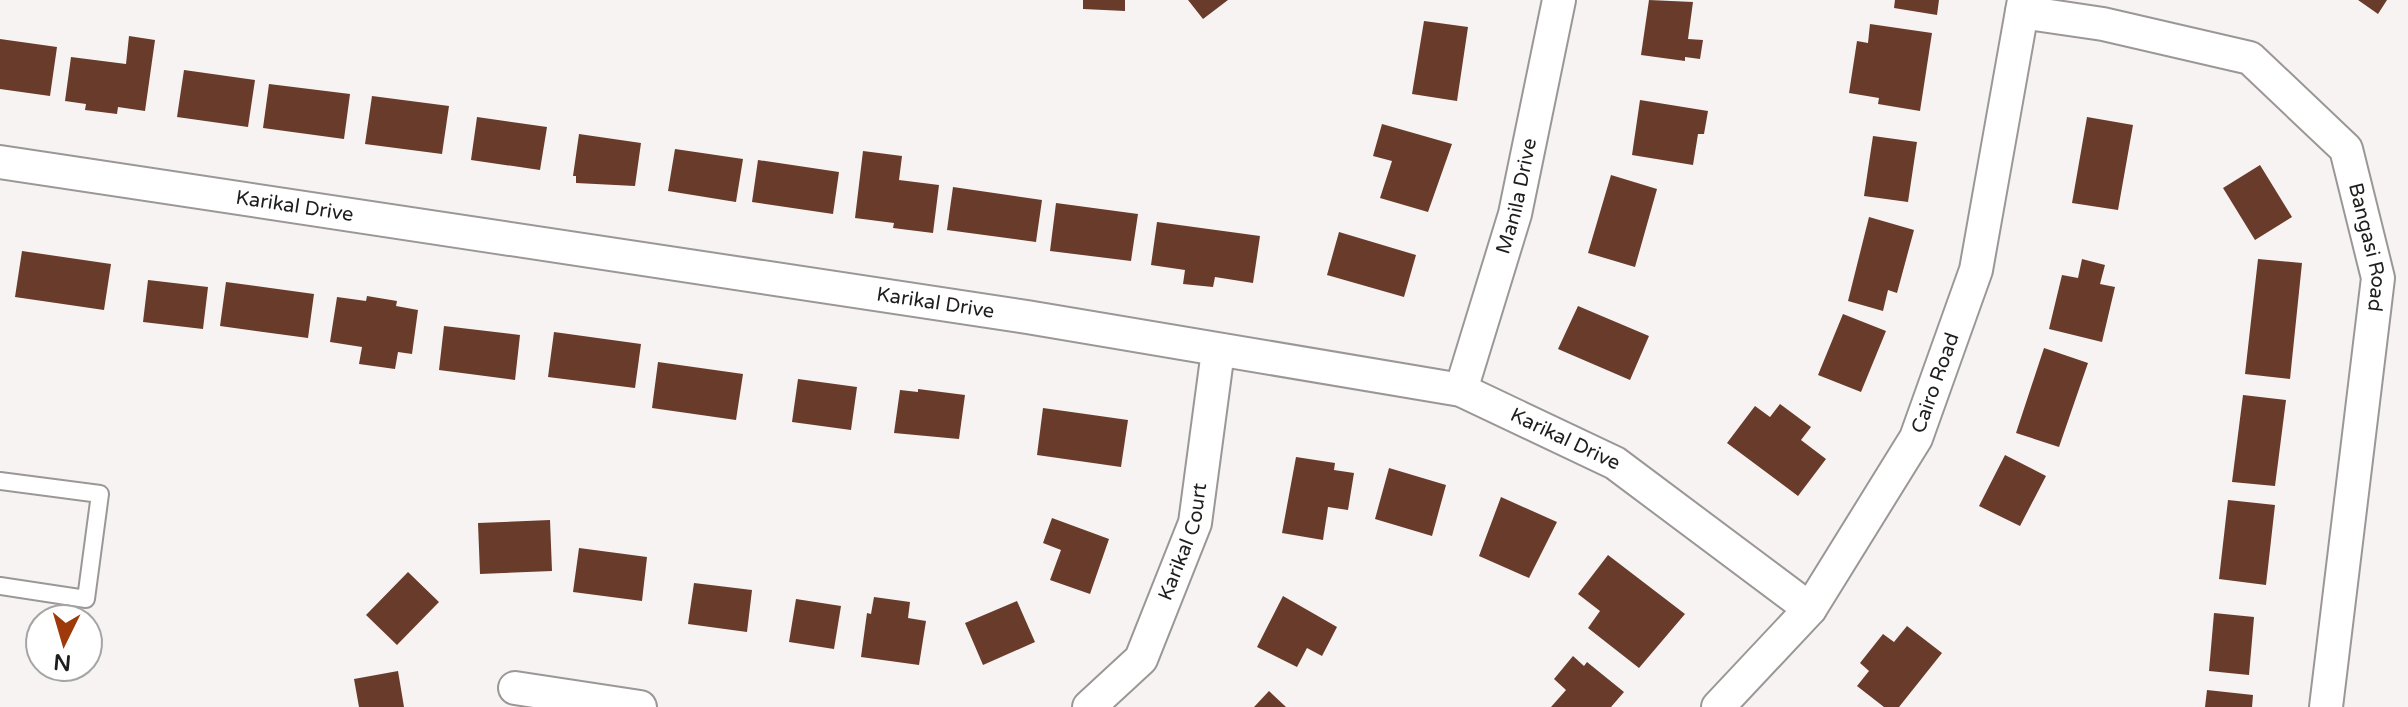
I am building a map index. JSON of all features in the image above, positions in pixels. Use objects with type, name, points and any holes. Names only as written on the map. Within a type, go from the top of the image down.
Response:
[{"type":"street","name":"Manila Drive","points":[[1461,390],[1515,214],[1559,0]]},
{"type":"street","name":"Cairo Road","points":[[1718,707],[1810,609],[1916,438],[1976,270],[2023,6]]},
{"type":"street","name":"Bangasi Road","points":[[2023,6],[2250,58],[2346,149],[2378,278],[2326,707]]},
{"type":"street","name":"Karikal Drive","points":[[0,162],[1027,317],[1461,390],[1615,463],[1810,609]]},
{"type":"street","name":"Karikal Court","points":[[1089,707],[1141,659],[1195,523],[1218,351]]},
{"type":"street","points":[[515,688],[640,707]]},
{"type":"lane","points":[[0,481],[100,494],[86,599],[0,586]]},
{"type":"building","points":[[1083,0],[1125,0],[1125,11],[1083,9]]},
{"type":"building","points":[[1188,0],[1228,0],[1203,19]]},
{"type":"building","points":[[1649,0],[1693,2],[1688,39],[1703,40],[1700,59],[1685,57],[1685,61],[1641,55]]},
{"type":"building","points":[[1895,0],[1939,0],[1937,15],[1894,8]]},
{"type":"building","points":[[2358,0],[2387,0],[2378,14]]},
{"type":"building","points":[[1424,21],[1468,27],[1457,101],[1412,94]]},
{"type":"building","points":[[1870,24],[1932,33],[1920,111],[1878,104],[1879,98],[1849,93],[1857,41],[1868,43]]},
{"type":"building","points":[[129,36],[155,40],[145,111],[118,107],[117,114],[85,110],[86,104],[65,101],[71,57],[126,64]]},
{"type":"building","points":[[0,39],[57,47],[50,96],[0,89]]},
{"type":"building","points":[[184,70],[255,80],[248,127],[177,117]]},
{"type":"building","points":[[269,84],[350,94],[344,139],[263,128]]},
{"type":"building","points":[[372,96],[449,106],[442,154],[365,144]]},
{"type":"building","points":[[1640,100],[1708,111],[1704,134],[1698,134],[1693,165],[1632,155]]},
{"type":"building","points":[[477,117],[547,127],[540,170],[471,160]]},
{"type":"building","points":[[2087,117],[2133,125],[2118,210],[2072,203]]},
{"type":"building","points":[[1382,124],[1452,144],[1428,212],[1380,198],[1392,161],[1373,156]]},
{"type":"building","points":[[579,134],[641,143],[635,186],[576,183],[576,176],[573,176]]},
{"type":"building","points":[[1873,136],[1917,142],[1908,202],[1864,196]]},
{"type":"building","points":[[675,149],[743,159],[736,202],[668,191]]},
{"type":"building","points":[[863,151],[902,156],[899,180],[939,185],[933,233],[893,228],[894,223],[855,218]]},
{"type":"building","points":[[758,160],[839,172],[833,214],[752,202]]},
{"type":"building","points":[[2260,165],[2292,217],[2255,240],[2223,188]]},
{"type":"building","points":[[1611,175],[1657,189],[1635,267],[1588,253]]},
{"type":"building","points":[[953,187],[1042,200],[1036,242],[947,230]]},
{"type":"building","points":[[1056,203],[1138,214],[1131,261],[1050,251]]},
{"type":"building","points":[[1869,217],[1914,230],[1897,293],[1888,290],[1883,311],[1848,301]]},
{"type":"building","points":[[1157,222],[1260,236],[1253,283],[1215,277],[1213,287],[1183,284],[1185,270],[1151,265]]},
{"type":"building","points":[[1339,232],[1416,255],[1404,297],[1327,275]]},
{"type":"building","points":[[22,251],[111,264],[104,310],[15,297]]},
{"type":"building","points":[[2082,259],[2105,265],[2100,284],[2115,287],[2102,342],[2049,329],[2062,275],[2078,278]]},
{"type":"building","points":[[2258,259],[2302,263],[2290,379],[2245,374]]},
{"type":"building","points":[[148,280],[208,287],[203,329],[143,322]]},
{"type":"building","points":[[226,282],[314,294],[308,338],[220,326]]},
{"type":"building","points":[[367,296],[397,301],[396,306],[418,310],[412,354],[398,352],[395,369],[359,364],[362,347],[330,342],[337,297],[366,301]]},
{"type":"building","points":[[1578,306],[1649,336],[1630,380],[1558,349]]},
{"type":"building","points":[[1843,314],[1886,331],[1861,392],[1818,375]]},
{"type":"building","points":[[444,326],[520,335],[515,380],[439,370]]},
{"type":"building","points":[[554,332],[641,344],[635,388],[548,377]]},
{"type":"building","points":[[2044,348],[2088,363],[2059,447],[2016,433]]},
{"type":"building","points":[[658,362],[743,374],[736,420],[652,408]]},
{"type":"building","points":[[798,379],[857,387],[851,430],[792,422]]},
{"type":"building","points":[[918,389],[965,395],[959,439],[894,433],[900,390],[918,392]]},
{"type":"building","points":[[2243,395],[2286,400],[2275,486],[2232,482]]},
{"type":"building","points":[[1780,404],[1811,427],[1801,440],[1826,459],[1798,496],[1727,443],[1755,406],[1770,417]]},
{"type":"building","points":[[1043,408],[1128,420],[1121,467],[1037,455]]},
{"type":"building","points":[[2005,455],[2046,476],[2020,526],[1979,506]]},
{"type":"building","points":[[1296,457],[1335,463],[1334,470],[1354,473],[1348,510],[1328,507],[1323,540],[1282,533]]},
{"type":"building","points":[[1389,468],[1446,485],[1432,536],[1375,519]]},
{"type":"building","points":[[1501,497],[1557,522],[1529,578],[1479,556]]},
{"type":"building","points":[[2228,500],[2275,505],[2266,585],[2219,579]]},
{"type":"building","points":[[1052,518],[1109,539],[1090,594],[1050,580],[1061,550],[1043,543]]},
{"type":"building","points":[[550,520],[552,571],[480,574],[478,523]]},
{"type":"building","points":[[579,548],[647,557],[642,601],[573,592]]},
{"type":"building","points":[[1608,555],[1685,614],[1639,668],[1588,628],[1600,611],[1578,594]]},
{"type":"building","points":[[408,572],[439,602],[397,645],[366,615]]},
{"type":"building","points":[[694,583],[752,590],[747,632],[688,624]]},
{"type":"building","points":[[1283,596],[1337,627],[1322,656],[1307,648],[1297,667],[1257,647]]},
{"type":"building","points":[[874,597],[910,602],[908,618],[926,621],[919,665],[861,657],[867,613],[871,614]]},
{"type":"building","points":[[796,599],[841,606],[834,649],[789,642]]},
{"type":"building","points":[[1017,601],[1035,642],[983,665],[965,623]]},
{"type":"building","points":[[2214,613],[2254,617],[2249,675],[2209,671]]},
{"type":"building","points":[[1907,626],[1942,653],[1899,707],[1884,707],[1857,686],[1869,671],[1860,663],[1883,634],[1894,642]]},
{"type":"building","points":[[1573,656],[1584,666],[1587,662],[1624,692],[1611,707],[1551,707],[1566,690],[1554,679]]},
{"type":"building","points":[[398,671],[404,707],[359,707],[354,679]]},
{"type":"building","points":[[2207,690],[2253,695],[2252,707],[2205,707]]},
{"type":"building","points":[[1269,691],[1286,707],[1254,707]]}]
